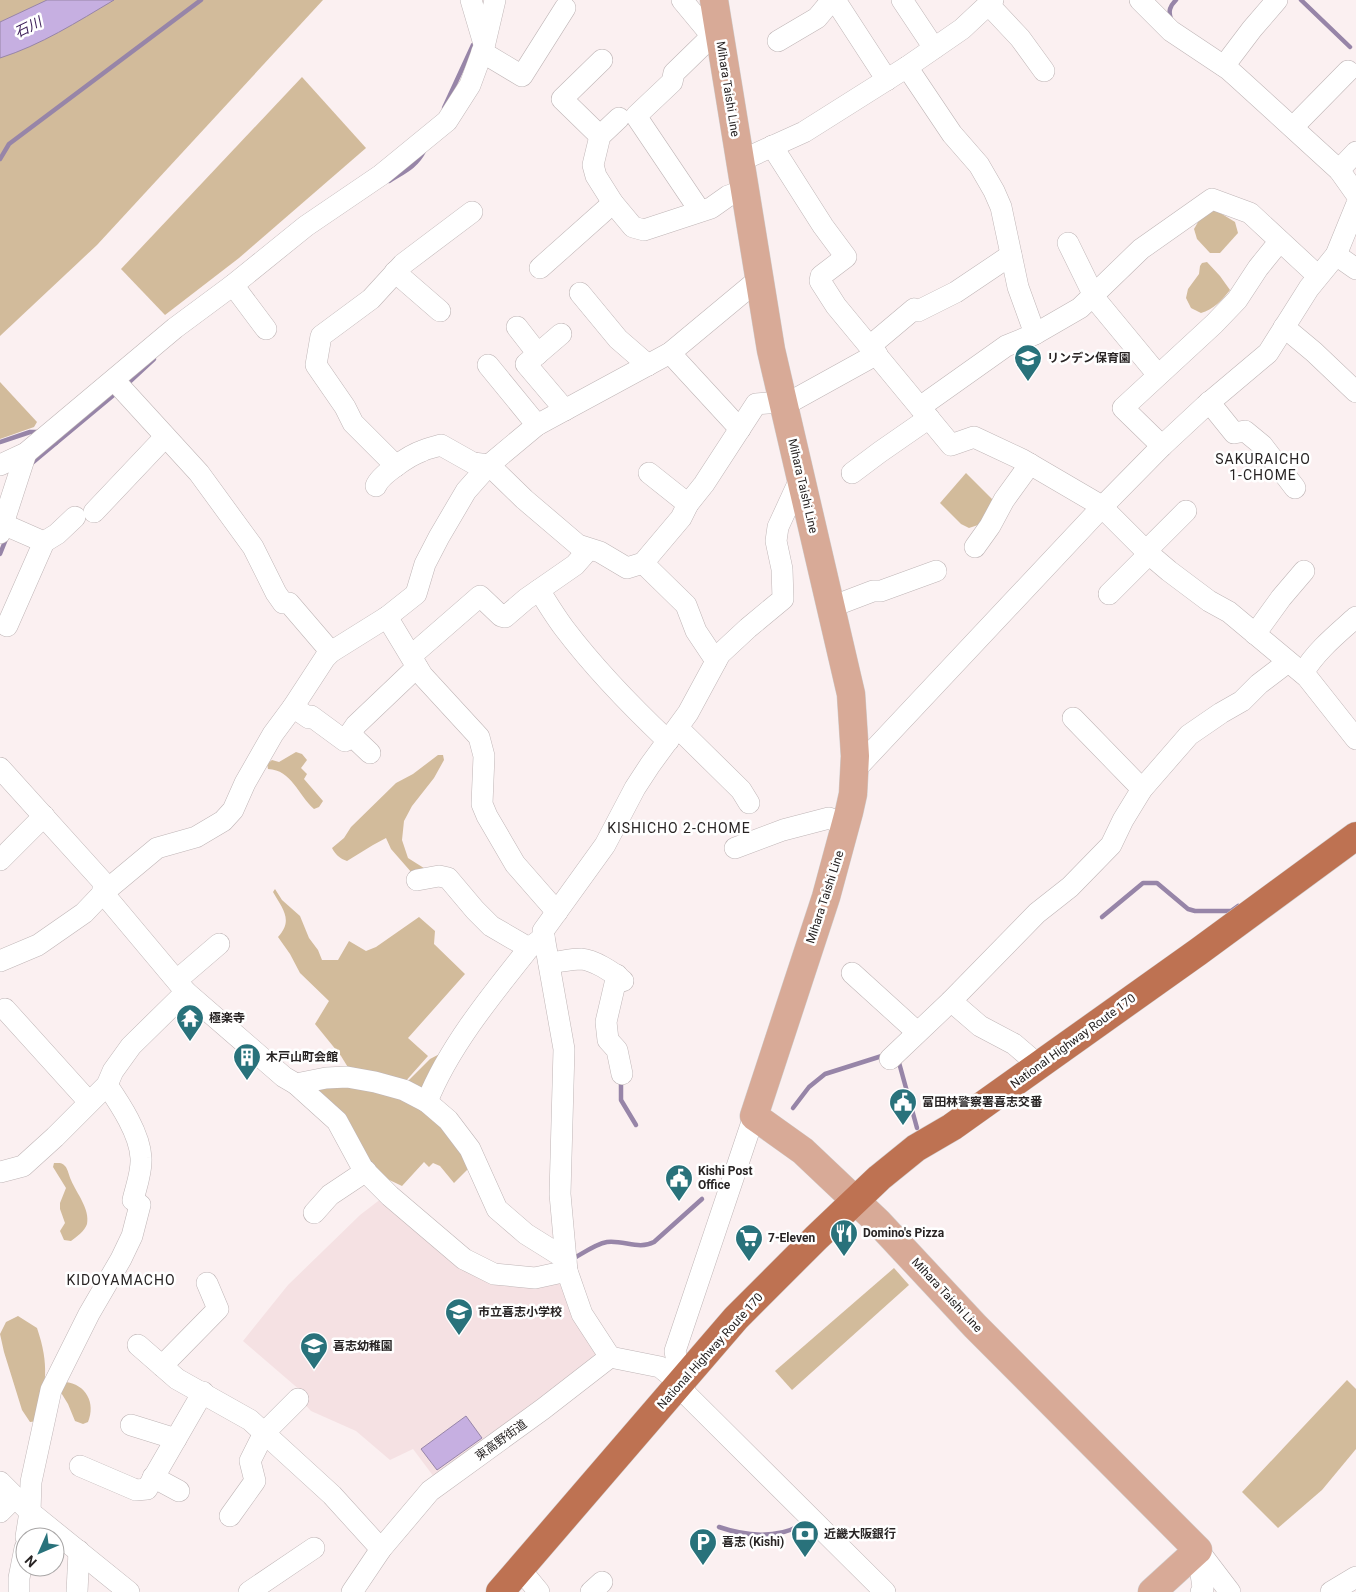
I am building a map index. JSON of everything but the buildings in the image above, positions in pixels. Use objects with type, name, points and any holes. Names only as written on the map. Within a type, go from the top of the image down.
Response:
[{"type":"highway","name":"National Highway Route 170","points":[[500,1592],[736,1318],[879,1178],[916,1148],[952,1127],[1356,836]]},
{"type":"main road","name":"Mihara Taishi Line","points":[[714,0],[717,41],[740,161],[771,350],[851,694],[855,736],[855,770],[849,812],[836,862],[754,1116],[803,1151],[855,1201],[913,1259],[975,1326],[1198,1550]]},
{"type":"main road","points":[[1152,1592],[1198,1550]]},
{"type":"street","points":[[471,0],[483,50],[522,76],[565,8]]},
{"type":"street","points":[[682,0],[717,41],[674,73],[672,82],[636,116],[700,211]]},
{"type":"street","points":[[778,41],[817,18],[833,0],[887,80]]},
{"type":"street","points":[[902,0],[934,48]]},
{"type":"street","points":[[1140,0],[1171,31],[1224,66],[1293,127],[1338,170],[1356,194]]},
{"type":"street","points":[[1224,66],[1277,0]]},
{"type":"street","points":[[0,465],[26,453],[52,433],[175,328],[237,290],[306,226],[381,175],[447,121],[470,85],[483,50],[497,1]]},
{"type":"street","points":[[740,161],[804,132],[887,80],[962,29],[991,2],[1044,72]]},
{"type":"street","points":[[600,136],[562,99],[602,60]]},
{"type":"street","points":[[907,67],[952,134],[979,165],[994,191],[1001,207],[1018,287],[1035,334]]},
{"type":"street","points":[[1293,127],[1348,71]]},
{"type":"street","points":[[618,118],[600,136],[592,165],[596,176],[612,203],[633,226],[644,230],[711,208],[728,196],[745,190]]},
{"type":"street","points":[[772,146],[823,226],[845,253],[846,257],[821,276],[820,281],[836,306],[951,446],[974,437],[1030,464],[1102,507],[1148,552],[1192,589],[1210,602],[1229,612],[1296,668],[1356,740]]},
{"type":"street","points":[[1338,170],[1356,152]]},
{"type":"street","points":[[852,474],[1006,346],[1035,334],[1080,308],[1141,249],[1212,199],[1250,214],[1318,276]]},
{"type":"street","points":[[540,268],[612,203]]},
{"type":"street","points":[[855,770],[1102,507],[1162,446],[1209,402],[1268,353],[1318,276],[1336,255],[1356,206]]},
{"type":"street","points":[[396,466],[353,424],[345,407],[316,365],[321,336],[371,300],[402,264],[472,212]]},
{"type":"street","points":[[1162,446],[1123,408],[1214,324],[1237,300],[1258,268],[1280,242]]},
{"type":"street","points":[[1068,243],[1093,296],[1158,375]]},
{"type":"street","points":[[376,486],[378,480],[396,466],[420,451],[441,445],[473,464],[489,465],[524,499],[578,545],[600,552],[627,568],[643,564],[681,518],[688,504],[704,484],[756,404],[792,401],[873,350],[914,309],[918,311],[956,292],[1011,255]]},
{"type":"street","points":[[1336,255],[1356,269]]},
{"type":"street","points":[[395,272],[440,312]]},
{"type":"street","points":[[0,961],[38,945],[84,913],[103,893],[157,848],[196,837],[223,821],[233,810],[245,783],[273,734],[325,658],[331,652],[387,618],[416,594],[425,564],[439,537],[466,491],[489,465],[537,425],[670,353],[759,279]]},
{"type":"street","points":[[237,290],[266,329]]},
{"type":"street","points":[[580,293],[618,339],[648,365]]},
{"type":"street","points":[[517,327],[538,354]]},
{"type":"street","points":[[1284,327],[1314,352],[1356,392]]},
{"type":"street","points":[[561,334],[526,364],[564,410]]},
{"type":"street","points":[[670,353],[740,429]]},
{"type":"street","points":[[501,372],[537,425]]},
{"type":"street","points":[[114,380],[199,473],[253,547],[276,593],[283,602],[289,603],[331,652]]},
{"type":"street","points":[[1209,402],[1234,433],[1245,431],[1262,445],[1295,488]]},
{"type":"street","points":[[7,626],[44,542],[85,514],[165,437]]},
{"type":"street","points":[[26,453],[2,528],[44,542]]},
{"type":"street","points":[[975,547],[990,526],[1004,500],[1030,464]]},
{"type":"street","points":[[649,472],[688,504]]},
{"type":"street","points":[[427,1102],[436,1079],[459,1041],[537,943],[543,931],[605,845],[635,788],[688,713],[720,654],[783,599],[782,569],[776,541],[778,527],[802,477]]},
{"type":"street","points":[[1109,594],[1186,511]]},
{"type":"street","points":[[293,707],[309,718],[311,716],[344,741],[356,725],[414,661],[480,596],[501,616],[505,617],[575,564],[590,549]]},
{"type":"street","points":[[643,564],[686,605],[696,631],[716,661]]},
{"type":"street","points":[[831,607],[873,591],[880,591],[936,571]]},
{"type":"street","points":[[1255,634],[1281,598],[1304,571]]},
{"type":"street","points":[[539,590],[564,628],[599,670],[741,790],[750,803]]},
{"type":"street","points":[[387,618],[422,675],[480,737],[484,756],[482,804],[486,816],[515,864],[557,912]]},
{"type":"street","points":[[890,1059],[916,1032],[951,1001],[1037,913],[1070,887],[1110,845],[1142,789],[1189,735],[1221,712],[1242,701],[1259,684],[1296,668],[1356,618]]},
{"type":"street","points":[[1073,718],[1142,789]]},
{"type":"street","points":[[350,734],[370,753]]},
{"type":"street","points":[[0,768],[103,882],[103,893],[181,986],[337,1121],[366,1171],[390,1196],[464,1260],[494,1274],[535,1278],[566,1265]]},
{"type":"street","points":[[0,860],[44,816]]},
{"type":"street","points":[[735,848],[783,830],[829,818],[846,826]]},
{"type":"street","points":[[417,880],[439,876],[448,878],[474,910],[491,926],[537,943],[549,963],[564,1049],[560,1194],[566,1265],[582,1314],[610,1357],[660,1367],[681,1384]]},
{"type":"street","points":[[0,1172],[23,1166],[55,1137],[106,1085],[113,1070],[131,1046],[219,944]]},
{"type":"street","points":[[549,963],[581,959],[593,963],[620,978],[606,1022],[608,1040],[617,1050],[622,1074]]},
{"type":"street","points":[[852,973],[916,1032]]},
{"type":"street","points":[[951,1001],[980,1026],[1014,1044],[1037,1066]]},
{"type":"street","points":[[5,1010],[89,1102]]},
{"type":"street","points":[[296,1084],[326,1078],[346,1077],[404,1090],[427,1102],[448,1120],[470,1149],[497,1209],[566,1265]]},
{"type":"street","points":[[28,1527],[31,1482],[51,1390],[89,1314],[121,1260],[132,1236],[140,1205],[133,1200],[140,1172],[141,1157],[137,1141],[125,1111],[106,1085]]},
{"type":"street","points":[[754,1116],[675,1351],[681,1384],[687,1395],[885,1592]]},
{"type":"street","points":[[314,1213],[330,1195],[366,1171]]},
{"type":"street","points":[[162,1366],[227,1310],[207,1284]]},
{"type":"street","points":[[138,1345],[177,1379],[250,1420],[332,1496],[381,1549]]},
{"type":"street","name":"東高野街道","points":[[352,1592],[381,1549],[430,1491],[543,1409],[610,1357]]},
{"type":"street","points":[[80,1466],[136,1490],[147,1489],[202,1392]]},
{"type":"street","points":[[230,1516],[255,1481],[250,1461],[264,1433],[298,1399]]},
{"type":"street","points":[[131,1425],[176,1438]]},
{"type":"street","points":[[154,1477],[180,1491]]},
{"type":"street","points":[[0,1512],[8,1490],[30,1512],[129,1592]]},
{"type":"street","points":[[249,1592],[314,1548]]},
{"type":"street","points":[[1198,1550],[1198,1566],[1202,1576],[1203,1588],[1200,1592]]},
{"type":"street","points":[[1198,1550],[1230,1592]]},
{"type":"street","points":[[77,1592],[79,1551]]},
{"type":"street","points":[[520,1569],[539,1592]]},
{"type":"street","points":[[19,1577],[19,1592]]},
{"type":"street","points":[[1332,1592],[1356,1577]]},
{"type":"shaded area","points":[[0,0],[323,0],[97,245],[0,336]]},
{"type":"shaded area","points":[[302,77],[366,148],[239,258],[165,315],[121,269]]},
{"type":"shaded area","points":[[1209,211],[1217,211],[1235,222],[1238,233],[1220,253],[1210,253],[1197,239],[1194,229],[1201,217]]},
{"type":"shaded area","points":[[1207,262],[1230,290],[1213,307],[1201,313],[1191,308],[1186,298],[1188,289],[1199,274],[1200,266],[1202,263]]},
{"type":"shaded area","points":[[0,382],[37,422],[34,427],[0,439]]},
{"type":"shaded area","points":[[966,473],[998,505],[978,525],[969,528],[961,524],[940,503]]},
{"type":"shaded area","points":[[296,752],[302,754],[307,760],[301,768],[307,774],[304,779],[323,801],[319,807],[314,809],[289,778],[276,770],[268,769],[267,764],[272,760],[279,762]]},
{"type":"shaded area","points":[[438,755],[443,755],[444,760],[434,778],[412,806],[404,821],[402,840],[408,858],[427,870],[412,873],[391,849],[386,838],[347,861],[336,854],[332,848],[344,838],[351,827],[396,783],[413,774]]},
{"type":"shaded area","points":[[275,889],[282,900],[300,916],[309,938],[318,950],[322,960],[338,960],[349,941],[366,951],[376,947],[419,917],[435,931],[434,944],[465,974],[408,1038],[428,1056],[404,1083],[349,1069],[315,1024],[329,1001],[300,973],[278,937],[283,931],[286,920],[283,909],[273,892]]},
{"type":"shaded area","points":[[453,1047],[427,1095],[406,1083],[430,1059]]},
{"type":"shaded area","points":[[321,1081],[423,1102],[473,1164],[454,1183],[440,1166],[433,1163],[429,1167],[424,1162],[402,1186],[381,1176],[311,1085]]},
{"type":"shaded area","points":[[54,1163],[61,1163],[66,1167],[87,1213],[86,1227],[71,1241],[64,1240],[60,1231],[65,1223],[60,1203],[66,1188],[53,1167]]},
{"type":"shaded area","name":"市立喜志小学校","points":[[386,1195],[464,1266],[557,1279],[577,1317],[601,1351],[437,1481],[413,1449],[390,1460],[356,1431],[311,1411],[301,1400],[301,1391],[243,1341],[288,1285],[360,1215]]},
{"type":"shaded area","points":[[894,1268],[909,1285],[792,1390],[775,1371]]},
{"type":"shaded area","points":[[18,1316],[37,1328],[44,1353],[45,1374],[39,1421],[30,1422],[22,1410],[0,1334],[6,1322]]},
{"type":"shaded area","points":[[1347,1380],[1356,1389],[1356,1449],[1322,1490],[1278,1528],[1242,1492]]},
{"type":"shaded area","points":[[65,1382],[79,1386],[87,1396],[91,1408],[88,1422],[83,1424],[75,1421],[60,1391]]},
{"type":"water","name":"石川","points":[[47,0],[114,0],[44,40],[0,58],[0,22]]},
{"type":"water","points":[[466,1416],[482,1438],[437,1470],[421,1449]]},
{"type":"waterway","points":[[0,159],[9,144],[201,0]]},
{"type":"waterway","points":[[1171,19],[1170,9],[1176,0]]},
{"type":"waterway","points":[[1301,0],[1350,47]]},
{"type":"waterway","points":[[444,108],[473,45]]},
{"type":"waterway","points":[[389,181],[413,165],[424,151]]},
{"type":"waterway","points":[[126,385],[154,359]]},
{"type":"waterway","points":[[51,439],[56,443],[116,393]]},
{"type":"waterway","points":[[0,442],[30,432],[40,432]]},
{"type":"waterway","points":[[32,463],[56,443]]},
{"type":"waterway","points":[[0,554],[6,539]]},
{"type":"waterway","points":[[1102,917],[1143,883],[1157,883],[1188,909],[1195,911],[1231,911],[1238,906]]},
{"type":"waterway","points":[[793,1108],[809,1087],[825,1074],[885,1055]]},
{"type":"waterway","points":[[898,1059],[917,1128]]},
{"type":"waterway","points":[[621,1078],[621,1100],[636,1125]]},
{"type":"waterway","points":[[571,1260],[602,1243],[619,1242],[643,1245],[654,1242],[702,1199]]},
{"type":"waterway","points":[[719,1527],[761,1535],[782,1532],[801,1525]]},
{"type":"place","name":"リンデン保育園","points":[[1028,382]]},
{"type":"place","name":"極楽寺","points":[[190,1042]]},
{"type":"place","name":"木戸山町会館","points":[[247,1081]]},
{"type":"place","name":"富田林警察署喜志交番","points":[[903,1126]]},
{"type":"place","name":"Kishi Post Office","points":[[679,1202]]},
{"type":"place","name":"Domino's Pizza","points":[[844,1257]]},
{"type":"place","name":"7-Eleven","points":[[749,1262]]},
{"type":"place","name":"市立喜志小学校","points":[[459,1336]]},
{"type":"place","name":"喜志幼稚園","points":[[314,1370]]},
{"type":"place","name":"近畿大阪銀行","points":[[805,1558]]},
{"type":"place","name":"喜志 (Kishi)","points":[[703,1566]]},
{"type":"district","name":"SAKURAICHO 1-CHOME","points":[[1263,468]]},
{"type":"district","name":"KISHICHO 2-CHOME","points":[[679,828]]},
{"type":"district","name":"KIDOYAMACHO","points":[[121,1280]]}]
